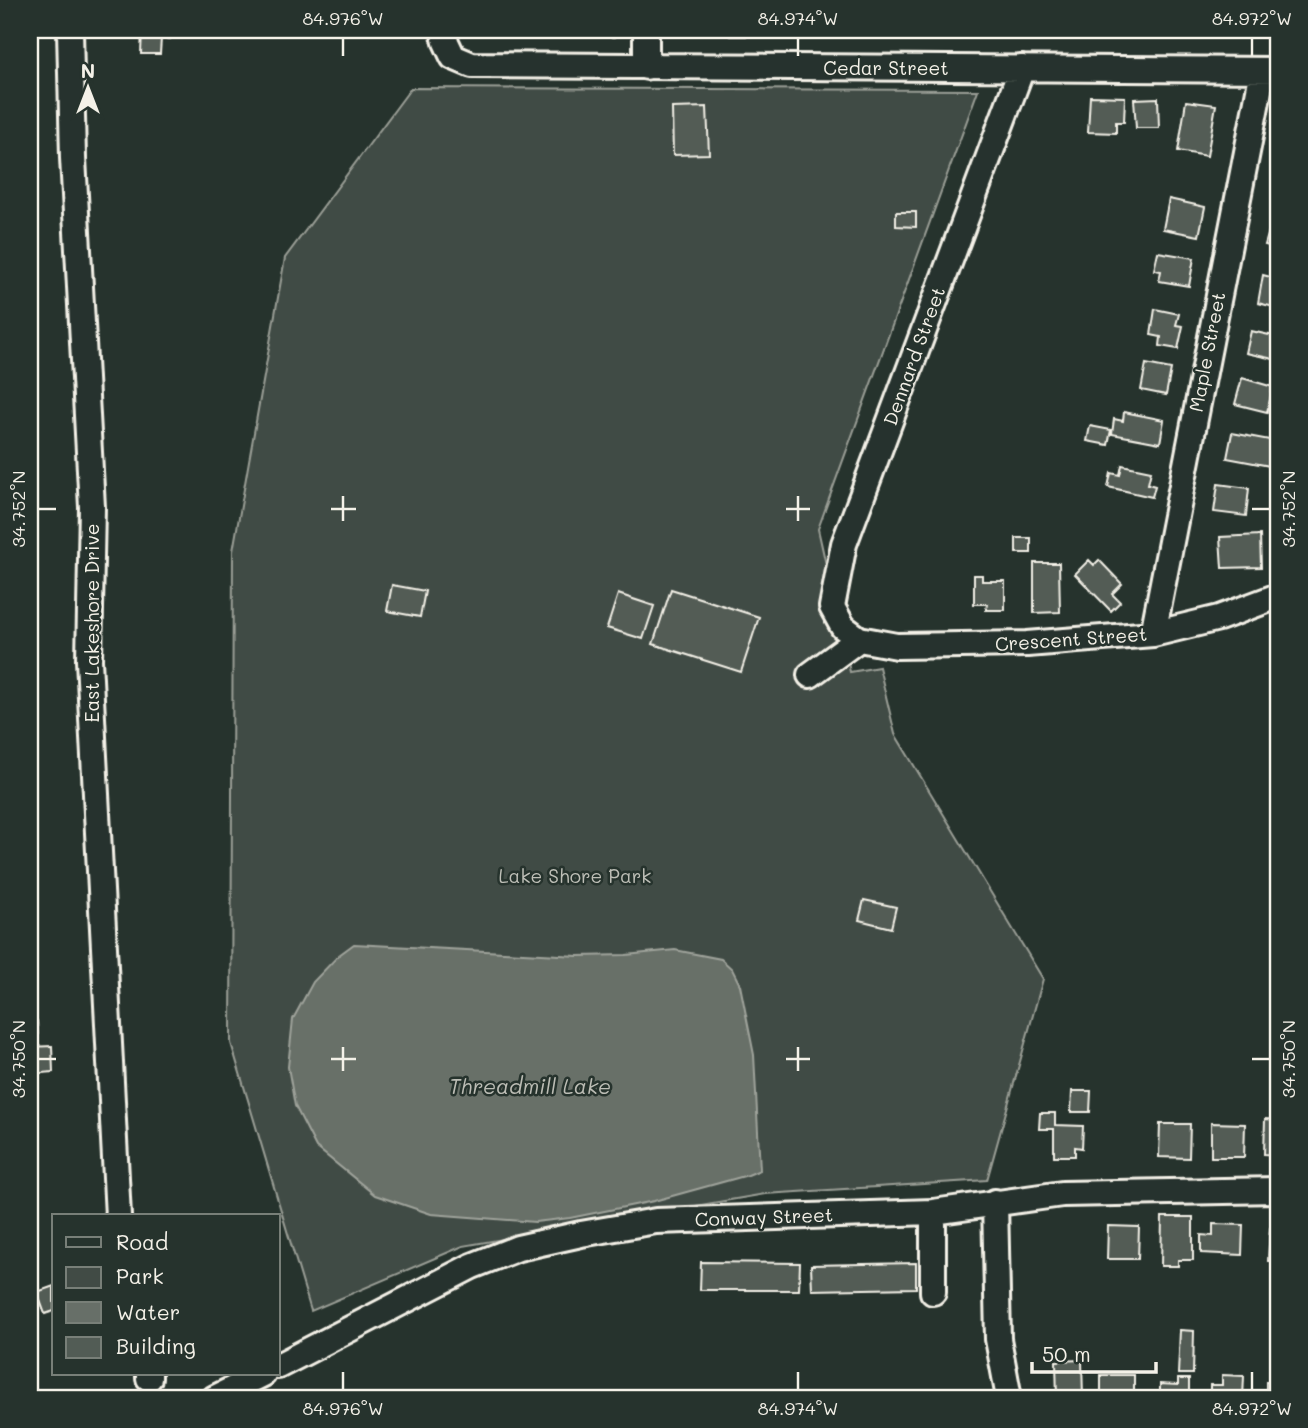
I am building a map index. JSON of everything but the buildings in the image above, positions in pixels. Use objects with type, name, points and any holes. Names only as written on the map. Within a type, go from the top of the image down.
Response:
[{"type":"street","name":"East Lakeshore Drive","points":[[70,30],[73,158],[92,507],[89,660],[118,1214]]},
{"type":"street","name":"Cedar Street","points":[[443,30],[453,57],[472,65],[1270,70]]},
{"type":"street","points":[[646,30],[646,66]]},
{"type":"street","name":"Dennard Street","points":[[859,639],[843,627],[832,607],[845,544],[1022,68]]},
{"type":"street","name":"Maple Street","points":[[1153,634],[1270,70]]},
{"type":"street","name":"Crescent Street","points":[[859,639],[897,646],[1027,644],[1153,634],[1219,618],[1278,596]]},
{"type":"street","points":[[810,676],[859,639]]},
{"type":"street","name":"Conway Street","points":[[280,1365],[472,1266],[518,1248],[656,1221],[933,1212],[1062,1194],[1278,1190]]},
{"type":"street","points":[[995,1202],[998,1339],[1009,1398]]},
{"type":"street","points":[[933,1212],[933,1292]]},
{"type":"street","points":[[215,1398],[258,1376]]},
{"type":"green space","name":"Lake Shore Park","points":[[411,88],[978,90],[818,529],[850,672],[879,667],[895,734],[1043,979],[987,1180],[765,1194],[463,1246],[311,1311],[231,1043],[233,551],[285,258]]},
{"type":"water","name":"Threadmill Lake","points":[[354,944],[578,956],[675,950],[721,959],[732,969],[740,985],[754,1055],[760,1170],[654,1201],[570,1218],[535,1222],[431,1214],[375,1195],[316,1147],[295,1106],[288,1067],[293,1019],[313,982],[339,955]]}]
